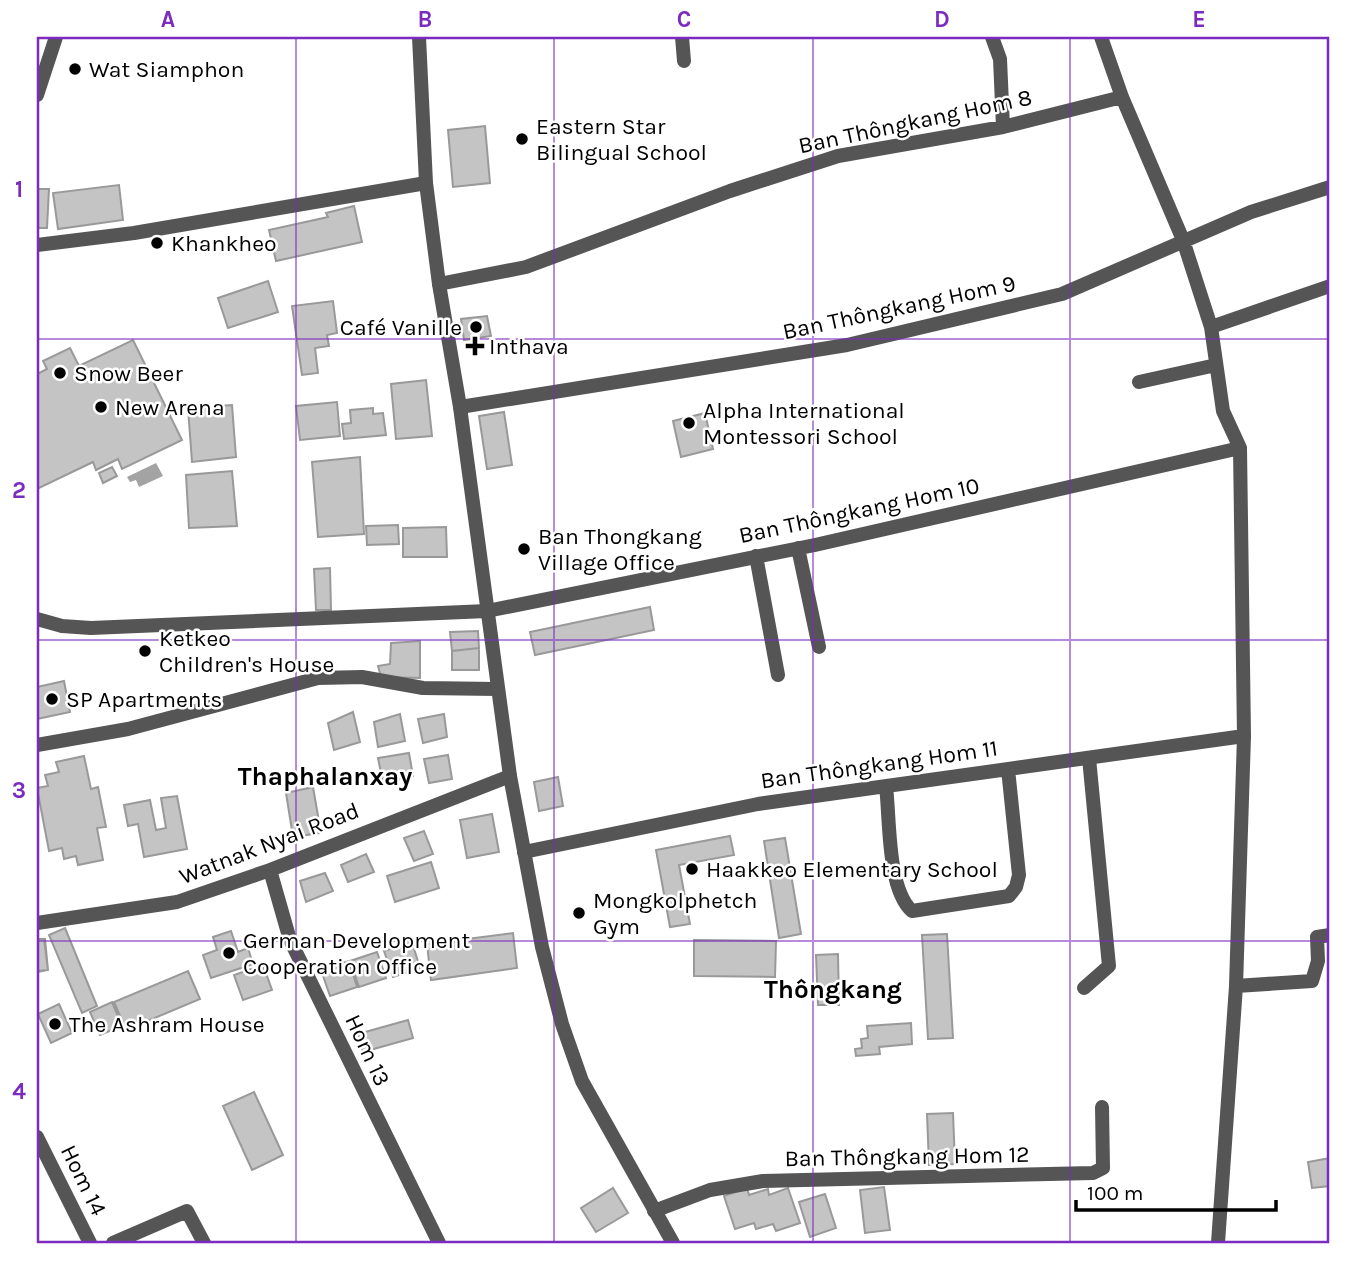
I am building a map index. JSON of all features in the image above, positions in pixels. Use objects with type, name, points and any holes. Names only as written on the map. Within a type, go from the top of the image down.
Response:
[{"type":"street","points":[[37,95],[56,37]]},
{"type":"street","points":[[419,37],[426,183],[439,284],[460,407],[496,690],[542,947],[562,1024],[579,1072],[673,1243]]},
{"type":"street","points":[[682,37],[684,61]]},
{"type":"street","points":[[992,37],[1000,59],[1003,127]]},
{"type":"street","points":[[1101,37],[1122,97],[1183,240],[1211,327],[1223,411],[1240,449],[1244,736],[1237,986],[1218,1243]]},
{"type":"street","name":"Ban Thôngkang Hom 8","points":[[439,284],[526,267],[730,191],[838,156],[1003,127],[1122,97]]},
{"type":"street","points":[[37,245],[134,233],[426,183]]},
{"type":"street","name":"Ban Thôngkang Hom 9","points":[[460,407],[847,345],[1062,294],[1251,212],[1330,187]]},
{"type":"street","points":[[1211,327],[1330,286]]},
{"type":"street","points":[[1139,382],[1216,365]]},
{"type":"street","name":"Ban Thôngkang Hom 10","points":[[37,619],[62,626],[91,628],[487,611],[798,548],[1240,449]]},
{"type":"street","points":[[798,548],[819,647]]},
{"type":"street","points":[[756,556],[778,675]]},
{"type":"street","points":[[37,746],[128,729],[318,678],[362,677],[423,688],[496,690]]},
{"type":"street","name":"Ban Thôngkang Hom 11","points":[[524,852],[758,804],[1244,736]]},
{"type":"street","points":[[1084,988],[1110,966],[1089,758]]},
{"type":"street","points":[[886,786],[896,883],[901,902],[912,911],[1009,895],[1016,887],[1019,875],[1008,769]]},
{"type":"street","name":"Watnak Nyai Road","points":[[37,923],[161,906],[270,870],[510,776]]},
{"type":"street","name":"Hom 13","points":[[270,870],[290,940],[439,1243]]},
{"type":"street","points":[[1237,986],[1312,981],[1318,961],[1317,937],[1330,935]]},
{"type":"street","name":"Ban Thôngkang Hom 12","points":[[654,1211],[710,1190],[762,1181],[1093,1173],[1103,1168],[1105,1157],[1102,1107]]},
{"type":"street","name":"Hom 14","points":[[37,1137],[90,1243]]},
{"type":"street","points":[[113,1243],[187,1211],[204,1243]]},
{"type":"shaded area","points":[[156,463],[163,476],[139,487],[136,480],[130,482],[127,477]]},
{"type":"building","points":[[485,126],[490,183],[453,187],[448,130]]},
{"type":"building","points":[[119,185],[123,220],[58,229],[53,193]]},
{"type":"building","points":[[37,189],[49,189],[47,228],[37,228]]},
{"type":"building","points":[[354,206],[362,242],[276,261],[269,230],[328,217],[326,213]]},
{"type":"building","points":[[268,281],[278,312],[228,328],[218,298]]},
{"type":"building","points":[[333,301],[337,333],[327,335],[329,346],[315,348],[318,373],[302,375],[292,306]]},
{"type":"building","name":"Café Vanille","points":[[487,316],[491,336],[464,340],[461,319]]},
{"type":"building","name":"New Arena","points":[[133,340],[182,440],[122,469],[118,459],[96,470],[93,462],[37,489],[37,374],[47,369],[43,361],[70,348],[79,366]]},
{"type":"building","points":[[426,380],[432,436],[396,439],[391,384]]},
{"type":"building","points":[[337,402],[340,436],[300,440],[296,406]]},
{"type":"building","points":[[232,405],[236,457],[192,462],[188,408]]},
{"type":"building","points":[[373,408],[373,414],[383,413],[386,435],[344,439],[342,424],[351,423],[350,410]]},
{"type":"building","points":[[504,412],[512,465],[487,469],[479,416]]},
{"type":"building","points":[[705,413],[713,449],[681,457],[673,421]]},
{"type":"building","points":[[360,457],[364,534],[318,537],[312,462]]},
{"type":"building","points":[[112,467],[117,476],[103,483],[99,473]]},
{"type":"building","points":[[232,471],[237,526],[189,528],[186,475]]},
{"type":"building","points":[[398,525],[399,544],[367,545],[366,526]]},
{"type":"building","points":[[446,527],[447,557],[403,557],[403,528]]},
{"type":"building","points":[[330,568],[331,610],[316,610],[314,569]]},
{"type":"building","points":[[650,607],[654,630],[535,655],[530,632]]},
{"type":"building","points":[[478,631],[479,648],[452,651],[450,632]]},
{"type":"building","points":[[420,641],[420,678],[381,677],[378,666],[390,664],[391,643]]},
{"type":"building","points":[[479,648],[479,670],[452,670],[452,651]]},
{"type":"building","name":"SP Apartments","points":[[64,681],[70,712],[37,719],[37,687]]},
{"type":"building","points":[[353,712],[360,742],[334,750],[328,723]]},
{"type":"building","points":[[400,714],[405,741],[378,747],[374,722]]},
{"type":"building","points":[[444,714],[447,737],[423,743],[418,719]]},
{"type":"building","points":[[409,753],[413,776],[383,783],[378,758]]},
{"type":"building","points":[[448,755],[452,779],[429,783],[424,759]]},
{"type":"building","points":[[84,756],[91,789],[98,787],[106,827],[97,828],[103,860],[78,865],[76,856],[64,859],[62,848],[49,851],[37,788],[48,786],[45,775],[59,772],[56,762]]},
{"type":"building","points":[[558,777],[563,806],[539,811],[534,782]]},
{"type":"building","points":[[313,787],[321,833],[293,837],[286,793]]},
{"type":"building","points":[[177,796],[187,849],[144,857],[138,824],[128,826],[124,805],[150,800],[156,830],[166,828],[161,798]]},
{"type":"building","points":[[492,814],[499,852],[467,858],[460,820]]},
{"type":"building","points":[[424,831],[433,854],[414,861],[404,838]]},
{"type":"building","points":[[730,836],[734,855],[679,865],[690,924],[670,927],[656,850]]},
{"type":"building","points":[[785,838],[801,934],[779,938],[764,841]]},
{"type":"building","points":[[366,854],[374,872],[348,882],[341,865]]},
{"type":"building","points":[[431,862],[439,888],[395,902],[387,876]]},
{"type":"building","points":[[325,873],[333,891],[306,902],[300,881]]},
{"type":"building","points":[[65,928],[97,1006],[82,1013],[49,935]]},
{"type":"building","name":"German Development Cooperation Office","points":[[231,931],[238,952],[248,948],[253,964],[211,978],[203,955],[217,950],[213,937]]},
{"type":"building","points":[[513,933],[517,968],[431,980],[427,944]]},
{"type":"building","points":[[947,934],[953,1038],[928,1039],[922,935]]},
{"type":"building","points":[[37,939],[45,939],[48,970],[37,972]]},
{"type":"building","points":[[44,939],[48,970],[37,971],[37,940]]},
{"type":"building","points":[[694,940],[776,941],[775,977],[694,976]]},
{"type":"building","points":[[412,942],[420,968],[393,977],[384,951]]},
{"type":"building","points":[[377,952],[386,978],[359,987],[350,961]]},
{"type":"building","points":[[838,954],[839,1005],[818,1005],[816,955]]},
{"type":"building","points":[[349,961],[357,987],[330,996],[321,970]]},
{"type":"building","points":[[263,965],[272,990],[243,1000],[234,975]]},
{"type":"building","points":[[188,971],[200,999],[126,1030],[114,1002]]},
{"type":"building","points":[[112,1002],[122,1026],[100,1035],[90,1012]]},
{"type":"building","name":"The Ashram House","points":[[59,1004],[72,1033],[51,1043],[38,1014]]},
{"type":"building","points":[[408,1020],[413,1038],[363,1052],[358,1034]]},
{"type":"building","points":[[911,1023],[912,1044],[879,1047],[880,1054],[856,1056],[855,1049],[862,1048],[861,1039],[868,1038],[867,1026]]},
{"type":"building","points":[[254,1092],[283,1155],[252,1170],[223,1106]]},
{"type":"building","points":[[953,1113],[955,1164],[929,1165],[927,1114]]},
{"type":"building","points":[[1330,1158],[1330,1186],[1312,1188],[1308,1162]]},
{"type":"building","points":[[884,1187],[890,1230],[865,1233],[860,1190]]},
{"type":"building","points":[[613,1188],[628,1213],[596,1232],[581,1208]]},
{"type":"building","points":[[747,1188],[749,1195],[768,1189],[769,1195],[788,1188],[800,1223],[776,1231],[773,1224],[756,1229],[754,1223],[735,1229],[724,1196]]},
{"type":"building","points":[[825,1194],[836,1228],[810,1237],[799,1202]]},
{"type":"place","name":"Wat Siamphon","points":[[75,69]]},
{"type":"place","name":"Eastern Star Bilingual School","points":[[522,139]]},
{"type":"place","name":"Khankheo","points":[[157,243]]},
{"type":"place","name":"Café Vanille","points":[[476,327]]},
{"type":"place","name":"Inthava","points":[[475,346]]},
{"type":"place","name":"Snow Beer","points":[[60,373]]},
{"type":"place","name":"New Arena","points":[[101,407]]},
{"type":"place","name":"Alpha International Montessori School","points":[[689,423]]},
{"type":"place","name":"Ban Thongkang Village Office","points":[[524,549]]},
{"type":"place","name":"Ketkeo Children's House","points":[[145,651]]},
{"type":"place","name":"SP Apartments","points":[[52,699]]},
{"type":"place","name":"Haakkeo Elementary School","points":[[692,869]]},
{"type":"place","name":"Mongkolphetch Gym","points":[[579,913]]},
{"type":"place","name":"German Development Cooperation Office","points":[[229,953]]},
{"type":"place","name":"The Ashram House","points":[[55,1024]]},
{"type":"district","name":"Thaphalanxay","points":[[325,776]]},
{"type":"district","name":"Thôngkang","points":[[833,989]]}]
